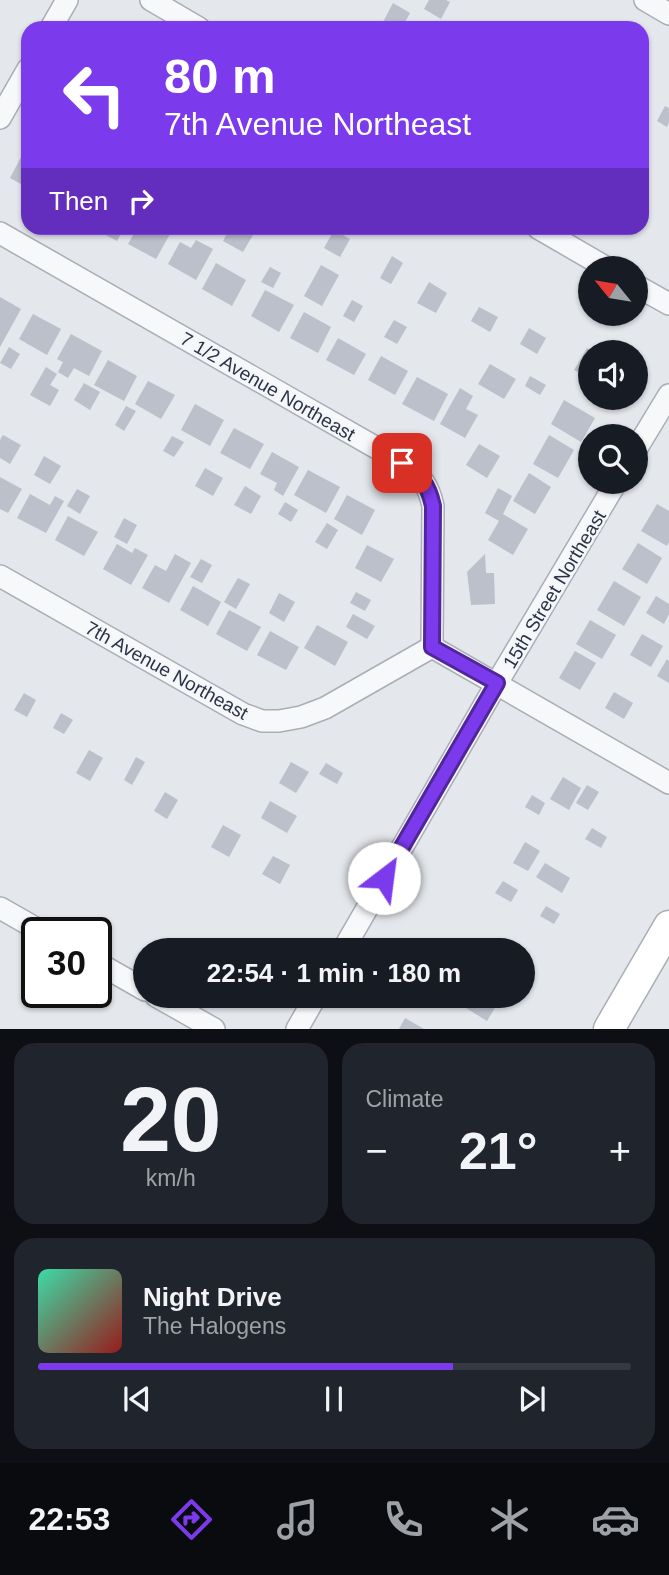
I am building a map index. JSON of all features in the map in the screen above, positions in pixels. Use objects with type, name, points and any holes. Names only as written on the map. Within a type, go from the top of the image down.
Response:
[{"type":"main road","points":[[609,1029],[669,926]]},
{"type":"street","points":[[55,21],[67,0]]},
{"type":"street","points":[[151,0],[187,21]]},
{"type":"street","points":[[645,0],[669,14]]},
{"type":"street","points":[[0,118],[21,81]]},
{"type":"street","name":"7 1/2 Avenue Northeast","points":[[0,233],[402,463],[421,478],[430,491],[433,506],[432,647]]},
{"type":"street","points":[[550,235],[586,256]]},
{"type":"street","points":[[648,292],[669,304]]},
{"type":"street","points":[[648,429],[669,394]]},
{"type":"street","name":"15th Street Northeast","points":[[350,938],[609,494]]},
{"type":"street","name":"7th Avenue Northeast","points":[[0,576],[243,713],[262,721],[301,717],[325,708],[432,647]]},
{"type":"street","points":[[432,647],[669,783]]},
{"type":"street","points":[[0,908],[21,920]]},
{"type":"street","points":[[112,971],[133,983]]},
{"type":"street","points":[[177,1008],[214,1029]]},
{"type":"street","points":[[297,1029],[309,1008]]},
{"type":"building","points":[[429,0],[450,2],[441,19],[424,9]]},
{"type":"building","points":[[393,3],[410,13],[406,21],[384,21]]},
{"type":"building","points":[[665,106],[669,108],[667,127],[657,121]]},
{"type":"building","points":[[21,157],[21,184],[10,178]]},
{"type":"building","points":[[106,235],[120,235],[117,241]]},
{"type":"building","points":[[133,235],[169,235],[156,259],[128,244]]},
{"type":"building","points":[[226,235],[253,235],[243,252],[223,241]]},
{"type":"building","points":[[331,235],[343,235],[350,239],[340,257],[324,248]]},
{"type":"building","points":[[196,240],[213,249],[196,280],[168,264],[180,242],[191,248]]},
{"type":"building","points":[[392,256],[403,263],[391,284],[380,278]]},
{"type":"building","points":[[216,263],[246,280],[232,306],[202,289]]},
{"type":"building","points":[[321,265],[339,275],[322,306],[304,296]]},
{"type":"building","points":[[270,267],[281,273],[273,288],[261,282]]},
{"type":"building","points":[[429,282],[447,293],[436,313],[417,303]]},
{"type":"building","points":[[265,290],[294,305],[279,332],[251,316]]},
{"type":"building","points":[[0,297],[21,309],[0,347]]},
{"type":"building","points":[[352,300],[363,306],[354,322],[343,316]]},
{"type":"building","points":[[479,307],[498,317],[490,332],[471,321]]},
{"type":"building","points":[[304,312],[331,327],[318,353],[290,338]]},
{"type":"building","points":[[33,314],[61,329],[47,355],[19,339]]},
{"type":"building","points":[[394,320],[407,327],[397,344],[384,337]]},
{"type":"building","points":[[529,328],[546,338],[537,354],[520,344]]},
{"type":"building","points":[[71,334],[102,351],[89,376],[74,368],[68,378],[58,372],[63,362],[57,359]]},
{"type":"building","points":[[338,338],[366,354],[354,375],[326,360]]},
{"type":"building","points":[[9,347],[20,354],[11,369],[0,363]]},
{"type":"building","points":[[381,356],[408,371],[395,395],[368,380]]},
{"type":"building","points":[[108,360],[137,376],[124,401],[94,385]]},
{"type":"building","points":[[490,364],[516,379],[504,399],[478,384]]},
{"type":"building","points":[[46,367],[57,374],[50,385],[59,390],[50,406],[30,395]]},
{"type":"building","points":[[530,376],[546,385],[540,395],[525,386]]},
{"type":"building","points":[[417,377],[448,394],[434,421],[402,404]]},
{"type":"building","points":[[148,381],[175,395],[161,419],[135,404]]},
{"type":"building","points":[[84,383],[100,392],[90,410],[74,400]]},
{"type":"building","points":[[460,388],[473,396],[466,409],[478,415],[465,438],[440,424]]},
{"type":"building","points":[[564,400],[595,418],[592,424],[578,424],[578,440],[551,424]]},
{"type":"building","points":[[195,404],[224,420],[210,446],[181,430]]},
{"type":"building","points":[[126,406],[136,411],[124,431],[115,425]]},
{"type":"building","points":[[234,428],[264,444],[250,469],[220,453]]},
{"type":"building","points":[[3,435],[21,445],[10,464],[0,458],[0,440]]},
{"type":"building","points":[[549,435],[574,450],[558,478],[533,464]]},
{"type":"building","points":[[172,436],[184,442],[174,457],[163,451]]},
{"type":"building","points":[[479,444],[500,456],[487,478],[466,465]]},
{"type":"building","points":[[272,452],[299,467],[283,496],[274,490],[277,483],[260,474]]},
{"type":"building","points":[[44,456],[61,466],[50,484],[34,475]]},
{"type":"building","points":[[205,468],[223,478],[213,496],[195,486]]},
{"type":"building","points":[[308,470],[340,487],[326,513],[294,495]]},
{"type":"building","points":[[529,473],[551,487],[535,514],[513,501]]},
{"type":"building","points":[[0,477],[22,489],[8,513],[0,509]]},
{"type":"building","points":[[245,486],[261,496],[251,514],[234,505]]},
{"type":"building","points":[[498,488],[512,496],[503,514],[528,529],[513,555],[488,540],[499,521],[485,513]]},
{"type":"building","points":[[77,489],[90,496],[80,514],[67,506]]},
{"type":"building","points":[[30,494],[50,505],[55,496],[64,501],[46,533],[17,518]]},
{"type":"building","points":[[347,495],[375,510],[362,535],[334,519]]},
{"type":"building","points":[[285,502],[298,510],[291,522],[278,514]]},
{"type":"building","points":[[657,504],[669,511],[667,546],[641,531]]},
{"type":"building","points":[[68,516],[98,532],[84,556],[55,540]]},
{"type":"building","points":[[124,518],[137,525],[127,544],[114,537]]},
{"type":"building","points":[[327,523],[338,530],[327,549],[315,542]]},
{"type":"building","points":[[638,543],[662,558],[647,584],[622,569]]},
{"type":"building","points":[[117,544],[132,553],[135,548],[148,555],[131,585],[103,569]]},
{"type":"building","points":[[367,545],[394,559],[381,582],[355,568]]},
{"type":"building","points":[[175,554],[191,563],[169,603],[142,588],[155,565],[166,571]]},
{"type":"building","points":[[485,554],[486,573],[494,573],[495,604],[471,605],[467,572]]},
{"type":"building","points":[[201,559],[212,565],[202,583],[190,577]]},
{"type":"building","points":[[238,578],[250,584],[236,609],[224,602]]},
{"type":"building","points":[[614,581],[641,597],[624,626],[597,610]]},
{"type":"building","points":[[193,586],[221,602],[208,626],[180,610]]},
{"type":"building","points":[[356,592],[371,600],[365,611],[350,603]]},
{"type":"building","points":[[279,593],[295,602],[284,622],[269,613]]},
{"type":"building","points":[[656,596],[669,604],[669,614],[664,624],[646,613]]},
{"type":"building","points":[[229,610],[261,627],[247,651],[216,634]]},
{"type":"building","points":[[353,614],[375,626],[367,639],[346,627]]},
{"type":"building","points":[[590,620],[616,635],[602,659],[576,644]]},
{"type":"building","points":[[317,625],[348,642],[335,666],[304,648]]},
{"type":"building","points":[[270,631],[299,647],[286,670],[257,655]]},
{"type":"building","points":[[642,634],[663,646],[651,667],[630,655]]},
{"type":"building","points":[[575,651],[596,663],[580,690],[559,678]]},
{"type":"building","points":[[667,659],[669,661],[669,683],[657,676]]},
{"type":"building","points":[[614,692],[633,703],[624,719],[605,708]]},
{"type":"building","points":[[24,693],[36,700],[27,717],[14,710]]},
{"type":"building","points":[[61,713],[73,720],[64,734],[53,728]]},
{"type":"building","points":[[89,750],[103,758],[90,781],[76,773]]},
{"type":"building","points":[[136,757],[145,762],[132,785],[124,780]]},
{"type":"building","points":[[291,762],[309,772],[296,793],[279,783]]},
{"type":"building","points":[[326,763],[343,773],[337,784],[319,774]]},
{"type":"building","points":[[563,777],[581,788],[569,810],[550,799]]},
{"type":"building","points":[[587,785],[599,792],[588,810],[576,803]]},
{"type":"building","points":[[165,792],[178,800],[167,819],[154,811]]},
{"type":"building","points":[[532,795],[545,803],[539,815],[525,807]]},
{"type":"building","points":[[270,801],[297,816],[287,833],[261,818]]},
{"type":"building","points":[[223,825],[241,835],[229,857],[211,847]]},
{"type":"building","points":[[592,828],[607,837],[601,848],[585,839]]},
{"type":"building","points":[[525,842],[540,851],[528,871],[513,863]]},
{"type":"building","points":[[273,856],[290,865],[280,884],[262,874]]},
{"type":"building","points":[[545,863],[570,878],[562,893],[536,877]]},
{"type":"building","points":[[503,881],[518,890],[511,902],[495,893]]},
{"type":"building","points":[[546,906],[560,914],[554,924],[540,916]]},
{"type":"building","points":[[466,1008],[495,1008],[487,1021]]},
{"type":"building","points":[[405,1018],[424,1029],[399,1029]]},
{"type":"route","points":[[384,878],[497,683],[432,647],[433,506],[430,491],[421,478],[402,463]]}]
